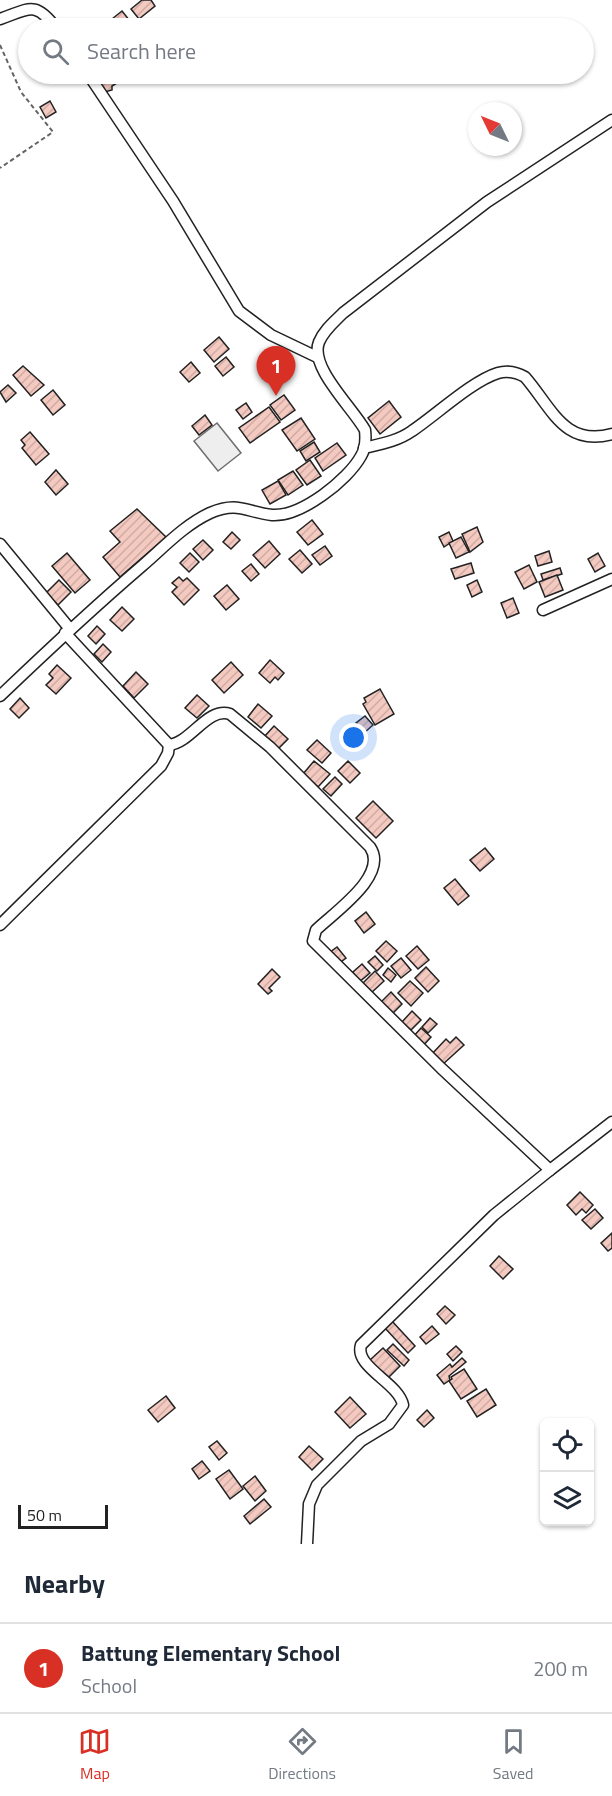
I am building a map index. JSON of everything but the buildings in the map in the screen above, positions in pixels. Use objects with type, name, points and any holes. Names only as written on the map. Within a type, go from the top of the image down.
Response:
[{"type":"street","points":[[0,19],[21,9],[33,7],[40,10],[47,18]]},
{"type":"street","points":[[95,84],[173,201],[239,311],[271,335],[316,357]]},
{"type":"street","points":[[0,696],[68,631],[188,526],[209,513],[236,506],[272,515],[287,513],[306,506],[329,490],[351,470],[364,448],[365,430],[321,369],[316,357],[318,343],[325,331],[343,313],[487,202],[612,120]]},
{"type":"street","points":[[364,448],[394,441],[412,432],[486,379],[505,372],[516,372],[525,377],[570,431],[591,439],[612,434]]},
{"type":"street","points":[[0,544],[68,631],[169,745],[168,753],[161,766],[0,925]]},
{"type":"street","points":[[543,610],[612,579]]},
{"type":"street","points":[[169,745],[186,739],[214,714],[223,712],[230,714],[270,747],[370,847],[375,855],[375,867],[369,878],[316,930],[313,941],[441,1068],[550,1170]]},
{"type":"street","points":[[307,1544],[309,1504],[317,1485],[351,1449],[389,1424],[403,1405],[399,1396],[363,1359],[361,1345],[494,1215],[612,1122]]},
{"type":"path","points":[[0,45],[21,92],[53,132],[0,168]]},
{"type":"shaded area","points":[[217,423],[241,453],[218,471],[194,441]]},
{"type":"place","name":"Battung Elementary School","points":[[276,396]]}]
